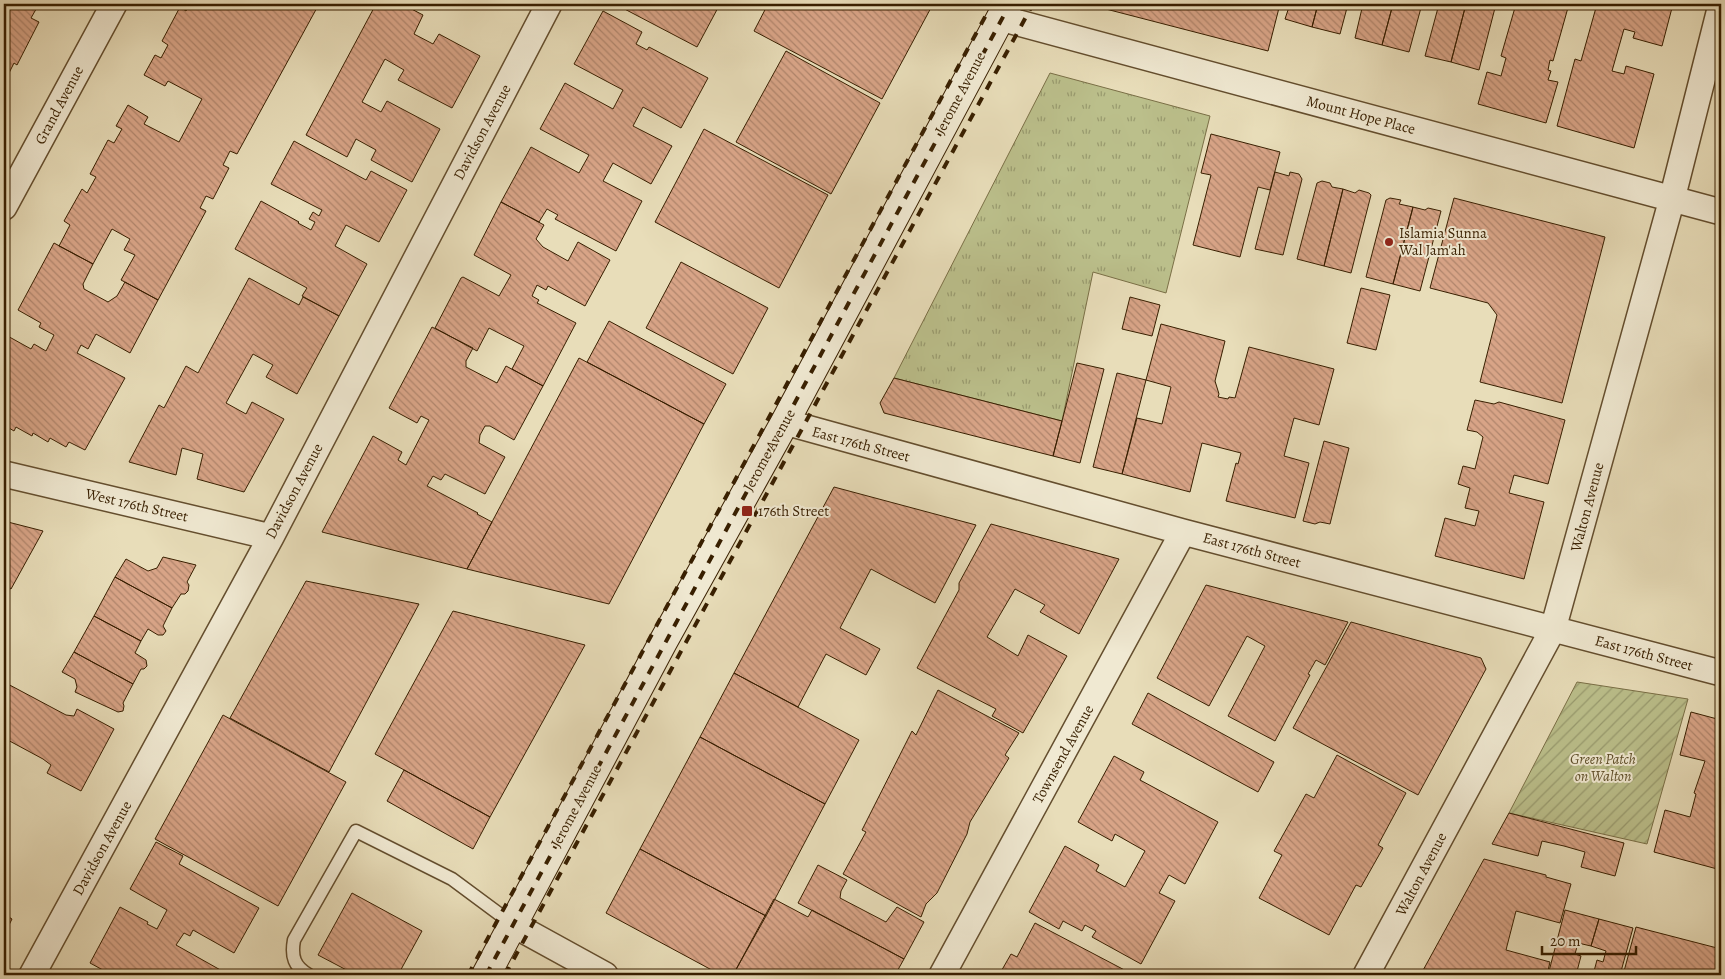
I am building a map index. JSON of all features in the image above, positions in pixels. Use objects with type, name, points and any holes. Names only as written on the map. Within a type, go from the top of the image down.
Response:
[{"type":"main road","name":"Jerome Avenue","points":[[486,975],[663,642],[785,422],[1004,11]]},
{"type":"street","name":"Grand Avenue","points":[[4,207],[114,4]]},
{"type":"street","name":"Davidson Avenue","points":[[32,975],[270,537],[549,4]]},
{"type":"street","name":"Walton Avenue","points":[[1366,975],[1553,629],[1672,199],[1721,4]]},
{"type":"street","name":"Mount Hope Place","points":[[1004,11],[1721,212]]},
{"type":"street","name":"East 176th Street","points":[[785,422],[1183,532],[1721,673]]},
{"type":"street","name":"West 176th Street","points":[[4,474],[270,537]]},
{"type":"street","name":"Townsend Avenue","points":[[942,975],[1183,532]]},
{"type":"street","points":[[514,925],[605,975]]},
{"type":"lane","points":[[309,975],[303,972],[296,964],[292,952],[294,940],[356,831],[452,879],[514,925]]},
{"type":"green space","points":[[1050,73],[1210,116],[1166,293],[1093,272],[1062,421],[894,378]]},
{"type":"green space","name":"Green Patch on Walton","points":[[1577,682],[1688,699],[1647,844],[1509,813]]},
{"type":"building","points":[[4,4],[39,4],[31,18],[39,22],[17,65],[14,63],[6,79],[4,78]]},
{"type":"building","points":[[190,4],[319,4],[237,154],[230,151],[223,165],[229,168],[213,199],[206,196],[200,208],[206,211],[158,300],[121,280],[135,255],[124,250],[130,239],[112,229],[93,264],[59,246],[70,225],[64,221],[82,189],[87,193],[96,177],[90,174],[108,140],[114,143],[122,129],[116,126],[128,105],[148,117],[144,124],[179,142],[202,99],[168,81],[165,86],[144,75],[155,55],[161,58],[168,45],[162,41],[180,7],[186,11]]},
{"type":"building","points":[[376,4],[402,4],[423,15],[414,34],[433,44],[439,34],[480,56],[452,108],[398,80],[404,70],[385,59],[362,102],[381,112],[387,101],[440,129],[412,182],[371,160],[376,150],[356,139],[347,157],[306,135]]},
{"type":"building","points":[[615,4],[720,4],[697,47]]},
{"type":"building","points":[[768,4],[933,4],[882,99],[754,31]]},
{"type":"building","points":[[1099,4],[1280,4],[1268,51],[1102,8]]},
{"type":"building","points":[[1290,4],[1318,4],[1312,27],[1285,19]]},
{"type":"building","points":[[1318,4],[1348,4],[1340,34],[1312,27]]},
{"type":"building","points":[[1363,4],[1393,4],[1382,45],[1355,38]]},
{"type":"building","points":[[1393,4],[1422,4],[1409,52],[1382,45]]},
{"type":"building","points":[[1439,4],[1466,4],[1451,62],[1425,56]]},
{"type":"building","points":[[1466,4],[1496,4],[1479,70],[1451,62]]},
{"type":"building","points":[[1516,4],[1569,4],[1553,61],[1550,60],[1548,70],[1551,71],[1548,80],[1558,82],[1546,123],[1478,104],[1487,72],[1501,76],[1506,58],[1501,56]]},
{"type":"building","points":[[1597,4],[1673,4],[1662,46],[1633,38],[1635,32],[1624,29],[1612,71],[1624,74],[1626,66],[1654,74],[1634,148],[1557,126],[1575,59],[1581,61]]},
{"type":"building","points":[[603,11],[642,32],[636,44],[647,50],[649,47],[708,78],[681,128],[643,107],[633,126],[672,146],[651,184],[613,163],[603,181],[642,201],[616,251],[555,219],[558,215],[547,209],[539,222],[501,202],[531,147],[579,173],[589,155],[540,129],[565,83],[613,109],[623,90],[574,64]]},
{"type":"building","points":[[786,51],[880,103],[831,194],[736,142]]},
{"type":"building","points":[[704,129],[828,195],[779,288],[655,222]]},
{"type":"building","points":[[1211,134],[1280,152],[1270,190],[1258,187],[1240,257],[1193,245],[1211,175],[1201,173]]},
{"type":"building","points":[[294,141],[366,180],[371,171],[407,190],[379,242],[346,225],[335,246],[367,264],[339,316],[302,296],[307,288],[235,249],[261,201],[311,230],[315,222],[309,219],[313,212],[319,216],[322,210],[271,184]]},
{"type":"building","points":[[1275,172],[1289,176],[1290,172],[1299,174],[1302,179],[1283,255],[1255,249]]},
{"type":"building","points":[[1322,181],[1330,183],[1332,187],[1343,189],[1324,266],[1297,259],[1317,183]]},
{"type":"building","points":[[1343,189],[1355,193],[1359,190],[1371,195],[1351,273],[1324,266]]},
{"type":"building","name":"Islamia Sunna Wal Jam'ah","points":[[1390,198],[1401,200],[1399,204],[1413,207],[1393,284],[1366,277],[1386,200]]},
{"type":"building","points":[[1454,198],[1605,237],[1562,403],[1480,382],[1497,315],[1488,303],[1430,288]]},
{"type":"building","points":[[501,202],[544,225],[536,239],[543,247],[568,261],[578,242],[610,260],[585,306],[548,286],[546,290],[537,285],[532,296],[539,300],[537,303],[576,323],[543,386],[512,369],[524,346],[489,328],[477,351],[435,328],[461,278],[463,277],[499,296],[511,275],[474,255]]},
{"type":"building","points":[[1413,207],[1441,211],[1420,291],[1393,284]]},
{"type":"building","points":[[54,243],[93,264],[83,284],[84,289],[108,302],[117,296],[125,282],[158,300],[130,353],[96,334],[88,349],[81,345],[77,353],[125,378],[85,450],[69,442],[66,447],[50,438],[48,442],[33,433],[32,436],[16,427],[14,431],[4,425],[4,334],[31,349],[34,344],[46,351],[54,335],[39,327],[41,323],[18,310]]},
{"type":"building","points":[[681,262],[768,308],[733,374],[646,328]]},
{"type":"building","points":[[249,278],[299,305],[303,297],[339,316],[297,394],[266,377],[273,365],[253,354],[226,403],[246,414],[252,402],[284,419],[244,492],[197,479],[203,454],[182,448],[176,475],[129,462],[159,405],[164,408],[186,366],[198,373]]},
{"type":"building","points":[[1361,288],[1390,295],[1376,350],[1347,343]]},
{"type":"building","points":[[1130,297],[1160,305],[1152,336],[1122,329]]},
{"type":"building","points":[[609,321],[726,384],[704,424],[587,362]]},
{"type":"building","points":[[1161,324],[1225,341],[1215,381],[1219,394],[1218,397],[1235,398],[1249,347],[1334,369],[1319,425],[1294,418],[1284,456],[1309,463],[1295,518],[1226,501],[1236,463],[1238,464],[1241,453],[1202,443],[1190,492],[1122,474],[1137,418],[1162,424],[1171,387],[1146,380]]},
{"type":"building","points":[[432,327],[473,348],[466,361],[466,367],[497,383],[506,366],[543,386],[514,440],[490,426],[485,426],[480,435],[479,443],[505,457],[485,494],[445,474],[441,480],[433,476],[427,486],[492,522],[467,569],[322,532],[373,436],[402,452],[398,460],[406,465],[429,420],[421,416],[417,423],[389,408]]},
{"type":"building","points":[[579,358],[704,424],[609,604],[467,569]]},
{"type":"building","points":[[1077,363],[1104,369],[1080,463],[1053,456]]},
{"type":"building","points":[[1117,373],[1146,380],[1122,474],[1093,467]]},
{"type":"building","points":[[894,378],[1062,421],[1053,456],[884,413],[880,403]]},
{"type":"building","points":[[1475,400],[1494,404],[1499,402],[1565,420],[1548,484],[1514,475],[1509,493],[1544,502],[1524,579],[1435,556],[1445,518],[1475,526],[1479,511],[1465,508],[1470,488],[1458,484],[1463,466],[1475,469],[1483,437],[1477,432],[1467,430]]},
{"type":"building","points":[[1324,441],[1349,448],[1330,524],[1320,522],[1315,524],[1303,521]]},
{"type":"building","points":[[834,487],[976,525],[935,603],[871,569],[840,628],[880,649],[866,675],[826,654],[798,707],[734,673]]},
{"type":"building","points":[[4,521],[43,531],[11,589],[7,587],[4,593]]},
{"type":"building","points":[[991,524],[1119,559],[1079,634],[1040,612],[1045,605],[1015,589],[987,637],[1018,656],[1028,635],[1067,656],[1023,733],[992,716],[996,709],[917,668],[959,590],[959,583]]},
{"type":"building","points":[[163,557],[196,565],[187,582],[189,585],[188,591],[185,594],[181,594],[172,608],[115,577],[126,559],[148,571],[157,568]]},
{"type":"building","points":[[115,577],[172,608],[163,626],[166,631],[163,635],[158,635],[148,629],[141,641],[94,616]]},
{"type":"building","points":[[306,581],[419,604],[329,772],[230,718]]},
{"type":"building","points":[[1206,585],[1348,622],[1325,665],[1316,660],[1275,741],[1228,716],[1265,646],[1247,636],[1209,706],[1157,678]]},
{"type":"building","points":[[453,611],[585,645],[490,817],[375,754]]},
{"type":"building","points":[[94,616],[141,641],[135,653],[146,660],[147,666],[141,669],[133,684],[74,652]]},
{"type":"building","points":[[1351,622],[1481,658],[1486,669],[1418,795],[1293,728]]},
{"type":"building","points":[[74,652],[133,684],[123,703],[123,711],[118,712],[75,692],[77,687],[75,679],[62,672]]},
{"type":"building","points":[[734,673],[859,740],[825,804],[700,737]]},
{"type":"building","points":[[4,682],[66,715],[74,716],[77,709],[114,729],[81,791],[47,773],[51,765],[43,759],[4,738]]},
{"type":"building","points":[[938,690],[1019,733],[1005,755],[1009,758],[970,822],[967,834],[937,893],[926,904],[921,917],[843,874],[866,832],[862,830],[912,731],[916,735]]},
{"type":"building","points":[[1148,693],[1274,762],[1258,792],[1132,724]]},
{"type":"building","points":[[1691,712],[1721,720],[1721,870],[1654,852],[1665,810],[1690,817],[1696,794],[1694,793],[1705,761],[1680,755]]},
{"type":"building","points":[[223,715],[346,782],[278,906],[155,839]]},
{"type":"building","points":[[700,737],[825,804],[766,916],[640,849]]},
{"type":"building","points":[[1337,755],[1406,793],[1378,845],[1383,848],[1361,887],[1356,885],[1329,935],[1259,898],[1282,855],[1274,851],[1306,794],[1314,798]]},
{"type":"building","points":[[1114,756],[1144,772],[1140,780],[1218,822],[1185,884],[1169,875],[1159,893],[1175,901],[1141,964],[1092,937],[1096,931],[1085,925],[1082,931],[1063,921],[1059,929],[1029,912],[1065,846],[1099,865],[1096,871],[1125,887],[1145,851],[1115,834],[1112,841],[1078,822]]},
{"type":"building","points":[[404,770],[490,817],[473,849],[387,801]]},
{"type":"building","points":[[1509,813],[1624,843],[1615,876],[1581,867],[1585,852],[1564,846],[1542,841],[1538,856],[1492,844]]},
{"type":"building","points":[[156,842],[183,856],[179,864],[259,908],[234,953],[193,930],[190,936],[184,933],[176,945],[224,972],[222,975],[112,975],[90,963],[120,907],[157,929],[167,910],[130,889]]},
{"type":"building","points":[[640,849],[766,916],[733,975],[721,975],[606,913]]},
{"type":"building","points":[[1484,859],[1546,875],[1546,877],[1571,884],[1560,923],[1516,911],[1506,950],[1550,962],[1547,975],[1421,974]]},
{"type":"building","points":[[818,865],[847,880],[841,891],[840,898],[886,922],[897,907],[924,922],[904,959],[798,903]]},
{"type":"building","points":[[352,893],[422,931],[398,975],[356,975],[318,955]]},
{"type":"building","points":[[774,899],[808,917],[812,910],[904,959],[895,975],[733,975]]},
{"type":"building","points":[[1565,910],[1599,919],[1591,946],[1578,943],[1575,954],[1581,956],[1576,975],[1548,975]]},
{"type":"building","points":[[4,914],[12,919],[4,935]]},
{"type":"building","points":[[1599,919],[1633,928],[1620,975],[1593,975],[1597,960],[1603,962],[1606,951],[1591,946]]},
{"type":"building","points":[[1035,923],[1134,975],[999,975],[1011,954],[1017,957]]},
{"type":"building","points":[[1636,927],[1721,949],[1721,975],[1623,975]]},
{"type":"railway","points":[[468,975],[992,4]]},
{"type":"railway","points":[[486,975],[1010,4]]},
{"type":"railway","points":[[505,975],[1033,4]]},
{"type":"place","name":"Islamia Sunna Wal Jam'ah","points":[[1389,242]]},
{"type":"place","name":"176th Street","points":[[747,511]]}]
